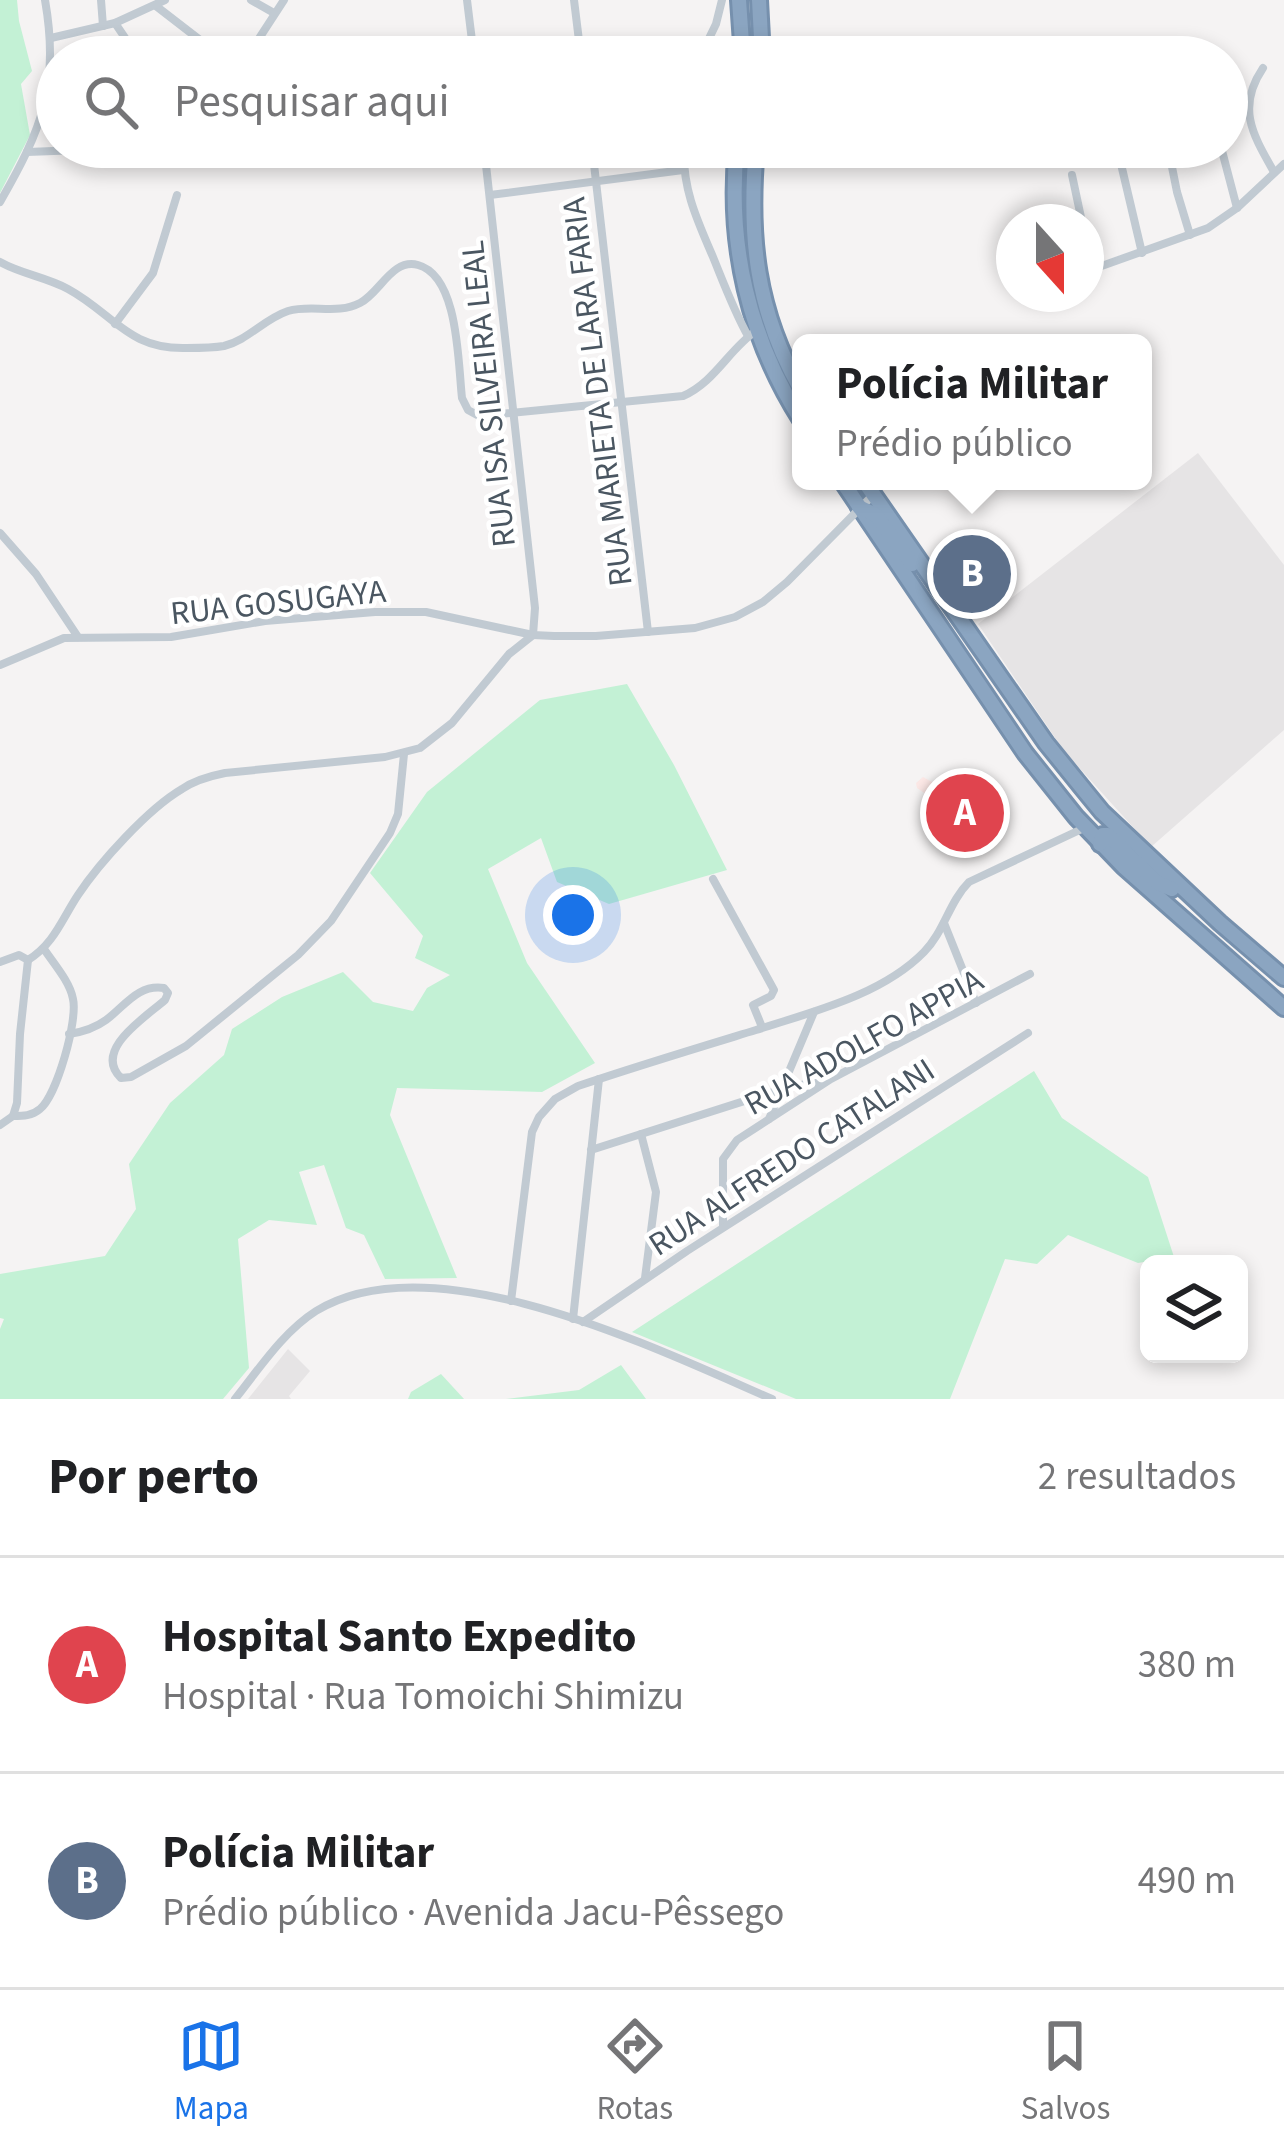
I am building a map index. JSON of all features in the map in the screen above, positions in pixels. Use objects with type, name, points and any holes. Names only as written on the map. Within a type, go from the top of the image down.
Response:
[{"type":"highway","points":[[739,0],[742,36]]},
{"type":"highway","points":[[759,0],[761,36]]},
{"type":"highway","points":[[736,168],[739,262],[753,333],[792,404]]},
{"type":"highway","points":[[755,168],[752,212],[758,284],[792,370]]},
{"type":"highway","points":[[850,490],[1010,730],[1086,828],[1284,1008]]},
{"type":"highway","points":[[871,490],[1084,794],[1284,978]]},
{"type":"highway","points":[[859,507],[877,515],[920,576],[935,582]]},
{"type":"highway","points":[[1010,730],[1024,737],[1075,805],[1081,806],[1084,794]]},
{"type":"highway","points":[[1084,794],[1086,828]]},
{"type":"highway","points":[[1086,828],[1105,826],[1192,907],[1209,913]]},
{"type":"highway","points":[[1100,844],[1108,835],[1158,883],[1172,889]]},
{"type":"street","points":[[45,0],[51,36]]},
{"type":"street","points":[[101,0],[103,26]]},
{"type":"street","points":[[251,0],[274,14]]},
{"type":"street","points":[[260,36],[284,0]]},
{"type":"street","points":[[467,0],[471,36]]},
{"type":"street","points":[[574,0],[578,36]]},
{"type":"street","points":[[710,36],[722,0]]},
{"type":"street","points":[[60,36],[115,23],[160,3],[198,36]]},
{"type":"street","points":[[115,23],[124,36]]},
{"type":"street","points":[[1263,68],[1250,94],[1250,123],[1274,172]]},
{"type":"street","points":[[0,202],[36,130]]},
{"type":"street","points":[[27,152],[36,152]]},
{"type":"street","points":[[1104,267],[1208,228],[1284,164]]},
{"type":"street","name":"RUA ISA SILVEIRA LEAL","points":[[487,168],[535,608],[533,634]]},
{"type":"street","name":"RUA MARIETA DE LARA FARIA","points":[[594,168],[648,632]]},
{"type":"street","points":[[1122,168],[1142,253]]},
{"type":"street","points":[[1172,168],[1190,235]]},
{"type":"street","points":[[1227,168],[1237,208]]},
{"type":"street","points":[[0,262],[72,291],[153,346],[217,347],[291,310],[355,305],[398,267],[414,264],[429,271],[450,303],[464,406],[479,416],[692,392],[753,333],[695,218],[683,170],[490,196]]},
{"type":"street","points":[[1072,175],[1078,204]]},
{"type":"street","points":[[115,324],[150,279],[177,195]]},
{"type":"street","name":"RUA GOSUGAYA","points":[[0,665],[50,643],[78,637],[140,640],[265,621],[401,611],[533,634],[596,636],[717,622],[763,602],[787,582],[859,507],[865,490]]},
{"type":"street","points":[[0,532],[36,574],[78,637]]},
{"type":"street","points":[[27,959],[44,949],[106,860],[184,787],[225,773],[404,754],[420,748],[452,723],[508,653],[533,634]]},
{"type":"street","points":[[69,1034],[97,1025],[137,992],[164,988],[165,1000],[131,1028],[115,1051],[114,1072],[121,1078],[131,1077],[186,1046],[298,955],[342,908],[390,833],[398,814],[404,754]]},
{"type":"street","points":[[511,1301],[532,1132],[555,1099],[599,1079],[864,992],[926,950],[969,882],[1086,828]]},
{"type":"street","points":[[713,879],[774,990],[753,1005],[762,1028]]},
{"type":"street","points":[[944,922],[976,1004]]},
{"type":"street","points":[[0,1125],[43,1107],[69,1034],[73,995],[44,949]]},
{"type":"street","points":[[0,962],[19,955],[27,959]]},
{"type":"street","points":[[13,1116],[27,959]]},
{"type":"street","name":"RUA ADOLFO APPIA","points":[[724,1228],[722,1170],[737,1140],[831,1079],[1030,974]]},
{"type":"street","points":[[769,1118],[815,1011]]},
{"type":"street","name":"RUA ALFREDO CATALANI","points":[[577,1321],[1028,1033]]},
{"type":"street","points":[[577,1321],[599,1079]]},
{"type":"street","points":[[592,1150],[779,1090],[831,1079]]},
{"type":"street","points":[[641,1134],[656,1192],[645,1278]]},
{"type":"street","points":[[235,1399],[313,1313],[355,1294],[383,1288],[463,1291],[511,1301],[649,1346],[772,1399]]},
{"type":"shaded area","points":[[1198,453],[1284,565],[1284,730],[1151,847],[1064,751],[978,624]]},
{"type":"shaded area","points":[[923,777],[947,790],[950,806],[964,787],[990,804],[982,817],[988,821],[983,828],[971,821],[955,856],[929,839],[948,809],[917,788]]},
{"type":"shaded area","points":[[288,1349],[310,1371],[291,1399],[248,1399]]},
{"type":"green space","points":[[0,0],[17,0],[32,71],[21,84],[30,135],[0,193]]},
{"type":"green space","points":[[627,684],[727,870],[609,904],[557,882],[541,838],[488,869],[527,963],[595,1063],[542,1092],[397,1088],[390,1115],[457,1278],[385,1279],[364,1235],[346,1228],[324,1165],[299,1172],[317,1225],[269,1220],[238,1239],[249,1368],[223,1399],[0,1399],[4,1319],[0,1318],[0,1274],[105,1256],[136,1209],[129,1164],[170,1103],[224,1055],[232,1029],[282,997],[343,972],[373,1002],[413,1011],[427,988],[450,975],[415,958],[423,936],[370,873],[427,792],[540,700]]},
{"type":"green space","points":[[1034,1071],[1062,1118],[1148,1177],[1173,1255],[1140,1255],[1138,1263],[1068,1235],[1037,1264],[1005,1259],[950,1399],[796,1399],[632,1332]]},
{"type":"green space","points":[[621,1365],[646,1399],[506,1399],[579,1390]]},
{"type":"green space","points":[[441,1374],[464,1399],[408,1399],[411,1392]]},
{"type":"place","name":"Polícia Militar","points":[[972,574]]},
{"type":"place","name":"Hospital Santo Expedito","points":[[965,813]]}]
